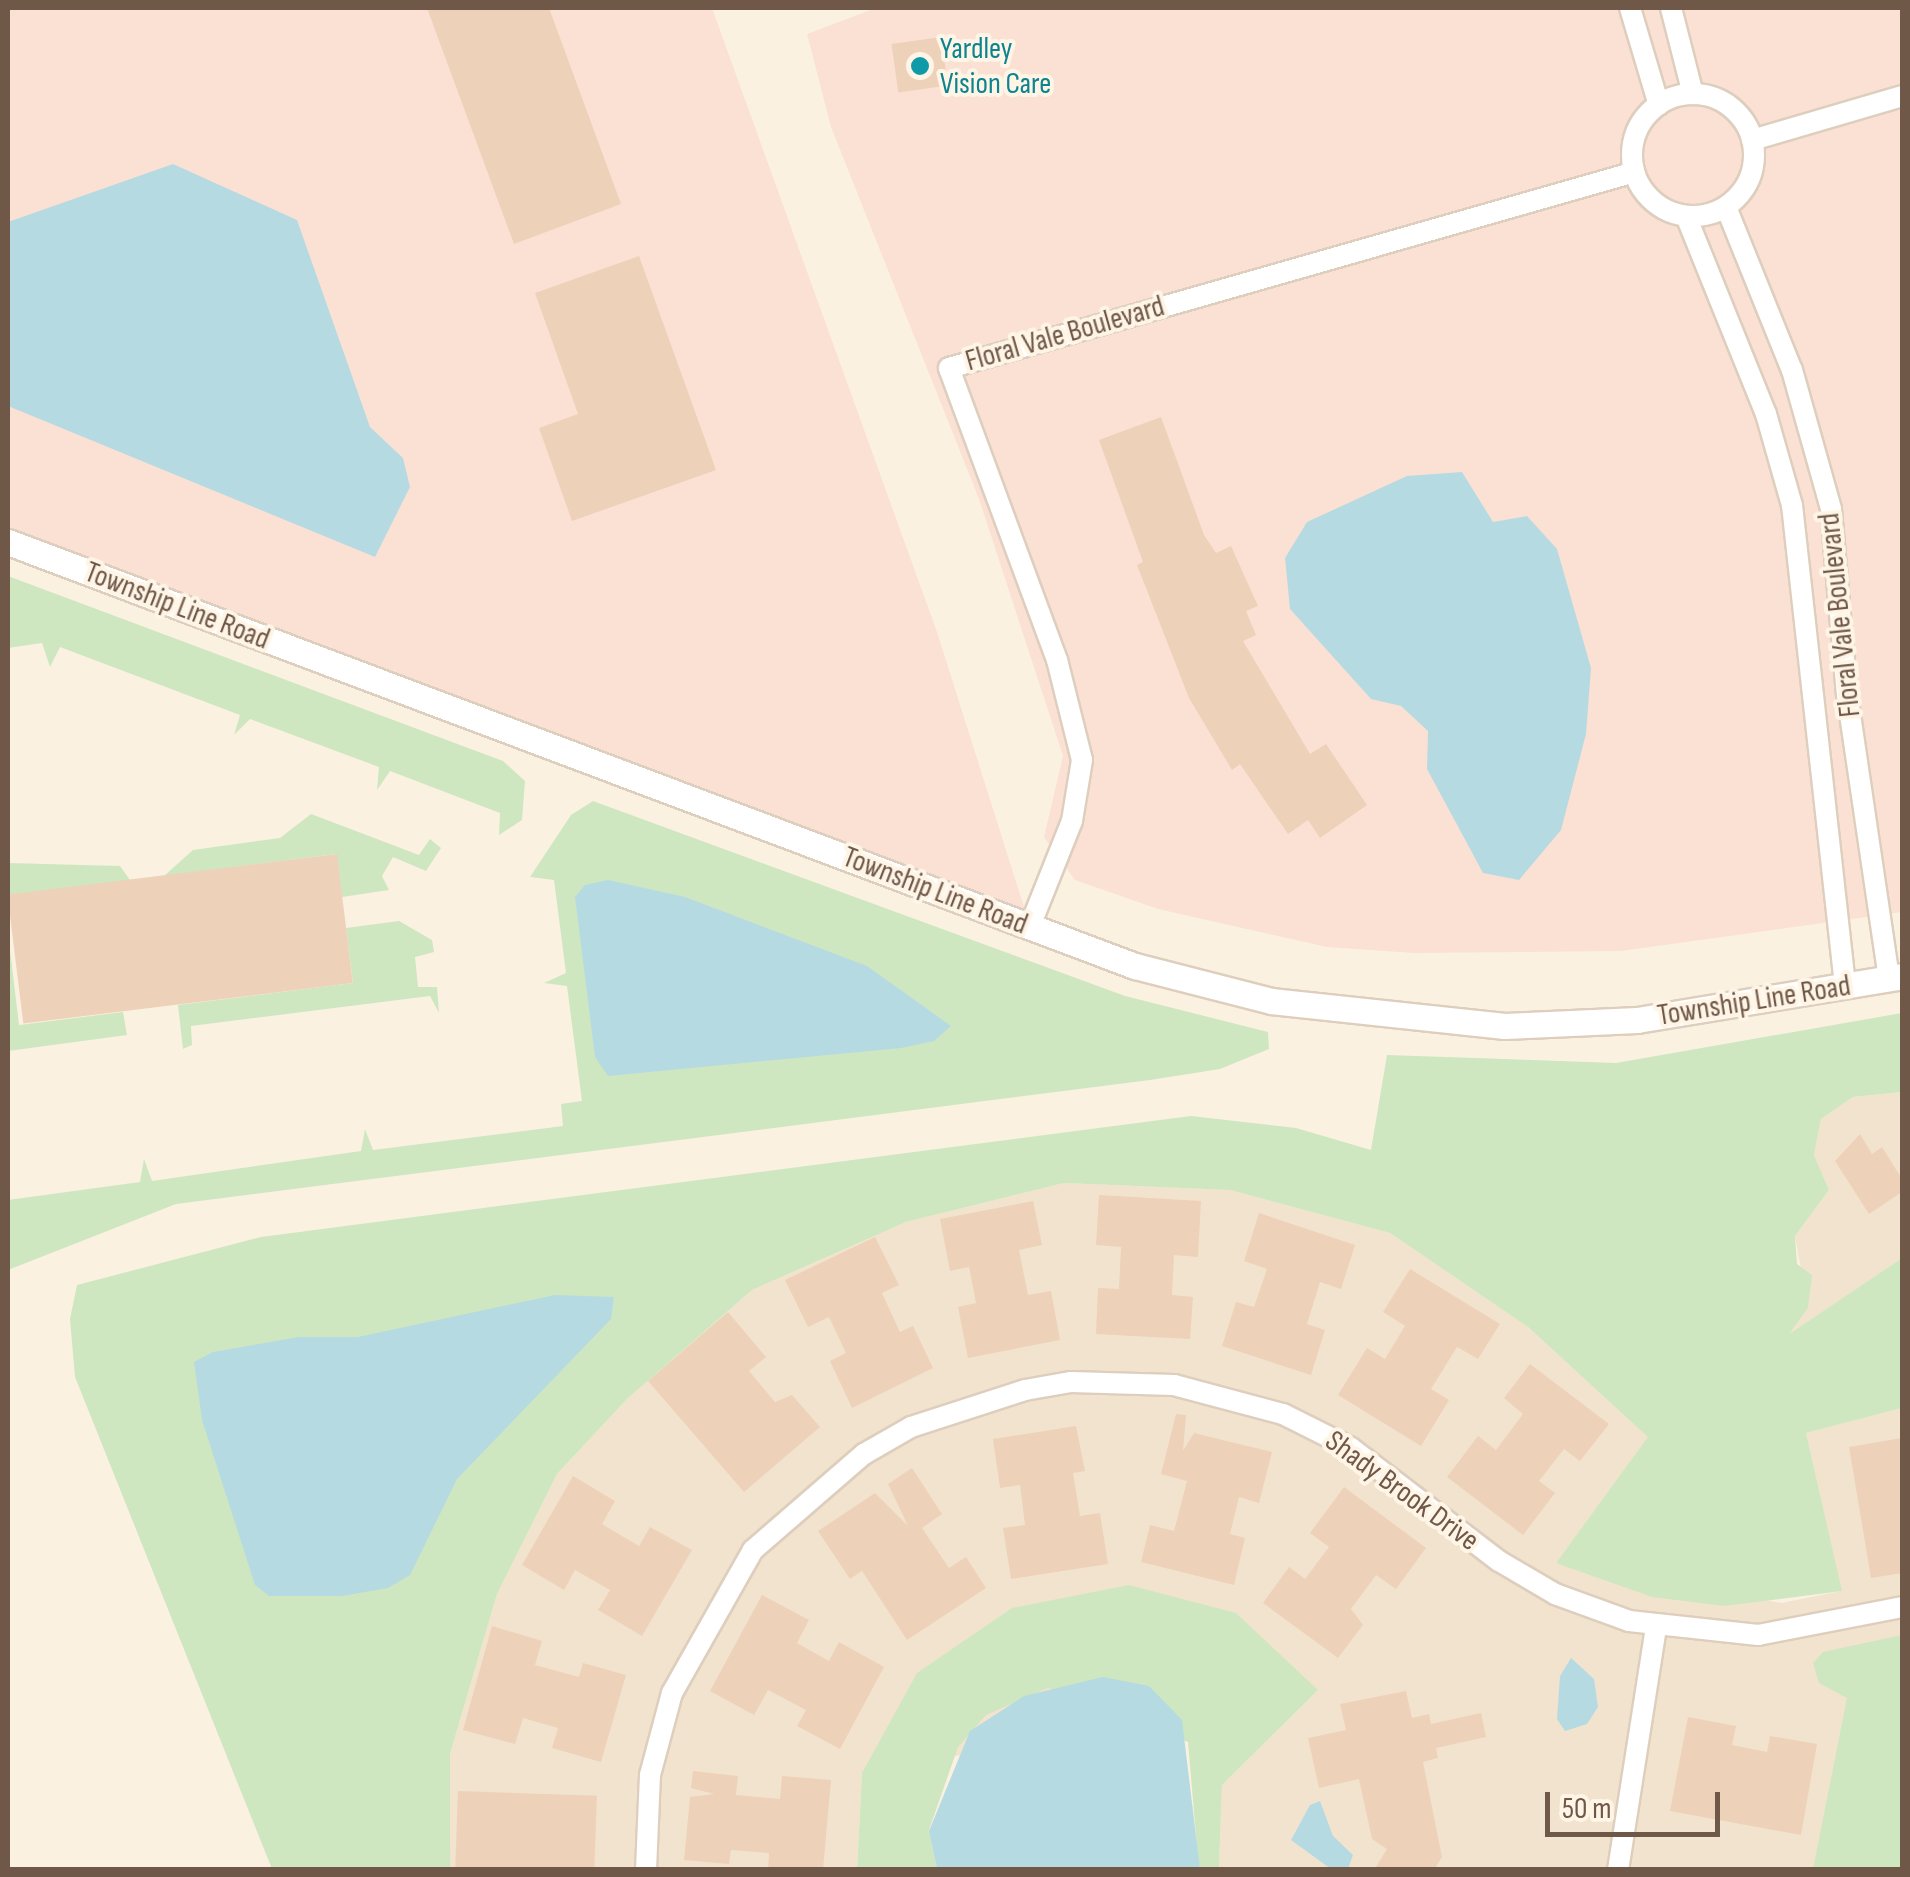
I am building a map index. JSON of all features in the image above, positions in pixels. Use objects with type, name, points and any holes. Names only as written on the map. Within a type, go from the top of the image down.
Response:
[{"type":"street","points":[[1630,8],[1659,105]]},
{"type":"street","points":[[1671,8],[1692,94]]},
{"type":"street","points":[[1692,94],[1734,109],[1752,140],[1750,178],[1726,207],[1686,216],[1656,204],[1635,172],[1636,133],[1659,105],[1692,94]]},
{"type":"street","points":[[1752,140],[1902,96]]},
{"type":"street","name":"Floral Vale Boulevard","points":[[1030,926],[1072,822],[1082,760],[1057,660],[949,368],[1635,172]]},
{"type":"street","name":"Floral Vale Boulevard","points":[[1726,207],[1792,370],[1832,508],[1847,694],[1896,977]]},
{"type":"street","name":"Floral Vale Boulevard","points":[[1686,216],[1766,414],[1792,504],[1845,986]]},
{"type":"street","name":"Township Line Road","points":[[8,542],[1030,926],[1176,978],[1271,1001],[1437,1024],[1637,1020],[1896,977]]},
{"type":"street","name":"Shady Brook Drive","points":[[646,1870],[650,1775],[672,1693],[753,1550],[864,1454],[911,1427],[1025,1390],[1134,1382],[1252,1402],[1351,1448],[1555,1594],[1656,1626],[1758,1635],[1902,1607]]},
{"type":"street","points":[[1618,1870],[1656,1626]]},
{"type":"shaded area","points":[[8,8],[712,8],[937,632],[1030,926],[8,542]]},
{"type":"shaded area","points":[[876,8],[1902,8],[1902,912],[1621,951],[1413,953],[1327,947],[1158,909],[1075,880],[1044,837],[1063,756],[979,499],[831,127],[807,34]]},
{"type":"shaded area","points":[[1902,1092],[1902,1258],[1786,1336],[1808,1308],[1795,1236],[1829,1190],[1814,1155],[1821,1119],[1853,1097]]},
{"type":"shaded area","points":[[1064,1183],[1230,1190],[1390,1233],[1528,1327],[1649,1437],[1556,1563],[1782,1603],[1841,1591],[1806,1433],[1902,1408],[1902,1869],[1219,1869],[1222,1785],[1318,1690],[862,1773],[857,1869],[450,1870],[450,1754],[497,1594],[557,1474],[627,1399],[752,1290],[906,1222]]},
{"type":"green space","points":[[8,576],[503,761],[525,781],[522,820],[499,835],[500,813],[390,771],[377,790],[379,767],[250,719],[234,735],[240,715],[60,647],[50,667],[42,643],[8,648]]},
{"type":"green space","points":[[593,801],[1125,996],[1268,1032],[1269,1049],[1220,1069],[1150,1080],[176,1204],[8,1270],[8,1200],[140,1182],[144,1159],[152,1181],[361,1151],[365,1129],[373,1150],[563,1126],[561,1104],[582,1101],[567,986],[544,983],[566,973],[554,880],[530,877],[571,815]]},
{"type":"green space","points":[[311,814],[419,855],[430,839],[441,848],[426,871],[393,857],[382,876],[389,890],[342,897],[336,854],[164,876],[193,850],[280,838]]},
{"type":"green space","points":[[8,863],[120,866],[130,880],[8,896]]},
{"type":"green space","points":[[399,921],[432,940],[434,952],[415,957],[418,987],[437,987],[439,1013],[430,996],[191,1026],[192,1045],[183,1049],[178,1005],[353,983],[346,928]]},
{"type":"green space","points":[[8,933],[19,1025],[123,1012],[127,1035],[8,1051]]},
{"type":"green space","points":[[1902,1013],[1902,1092],[1853,1097],[1821,1119],[1814,1155],[1829,1190],[1795,1236],[1797,1264],[1812,1275],[1808,1308],[1789,1334],[1902,1258],[1902,1408],[1806,1433],[1842,1591],[1724,1606],[1652,1597],[1556,1563],[1648,1437],[1528,1327],[1390,1233],[1230,1190],[1064,1183],[906,1222],[752,1290],[627,1399],[557,1474],[497,1594],[450,1754],[450,1869],[272,1869],[75,1377],[70,1319],[77,1285],[261,1237],[1191,1116],[1296,1128],[1371,1150],[1387,1055],[1616,1063]]},
{"type":"green space","points":[[1129,1585],[1236,1613],[1318,1690],[1222,1785],[1219,1869],[1200,1869],[1188,1742],[1048,1688],[986,1715],[958,1747],[929,1830],[937,1869],[857,1870],[862,1773],[917,1673],[1012,1608]]},
{"type":"green space","points":[[1902,1635],[1902,1869],[1813,1869],[1847,1698],[1819,1683],[1813,1663],[1823,1652]]},
{"type":"water","points":[[173,164],[297,220],[370,427],[403,458],[410,487],[375,557],[8,406],[8,222]]},
{"type":"water","points":[[1462,472],[1493,522],[1527,516],[1557,549],[1591,668],[1586,734],[1561,830],[1519,880],[1483,873],[1427,769],[1428,731],[1401,706],[1371,699],[1290,609],[1285,558],[1307,522],[1407,476]]},
{"type":"water","points":[[608,880],[685,897],[867,966],[951,1026],[934,1041],[901,1048],[608,1076],[595,1057],[575,897],[585,885]]},
{"type":"water","points":[[555,1295],[614,1297],[611,1319],[457,1479],[410,1575],[388,1588],[342,1596],[269,1596],[255,1585],[202,1420],[194,1362],[213,1352],[299,1337],[358,1337]]},
{"type":"water","points":[[1571,1658],[1594,1679],[1598,1707],[1587,1724],[1565,1731],[1557,1719],[1560,1676]]},
{"type":"water","points":[[1103,1677],[1149,1686],[1182,1720],[1200,1869],[937,1869],[929,1831],[970,1731],[1024,1696]]},
{"type":"water","points":[[1320,1801],[1333,1836],[1353,1855],[1348,1869],[1331,1869],[1291,1840],[1310,1805]]},
{"type":"building","points":[[427,8],[549,8],[621,204],[514,244]]},
{"type":"building","name":"Yardley Vision Care","points":[[941,37],[948,86],[898,92],[891,44]]},
{"type":"building","points":[[639,256],[716,470],[572,521],[539,428],[578,414],[535,293]]},
{"type":"building","points":[[1161,417],[1204,535],[1216,553],[1231,546],[1258,606],[1246,611],[1256,635],[1243,641],[1310,754],[1326,744],[1367,805],[1320,838],[1308,820],[1288,834],[1240,764],[1232,770],[1189,698],[1137,565],[1143,562],[1099,440]]},
{"type":"building","points":[[337,854],[353,983],[23,1023],[8,894]]},
{"type":"building","points":[[1860,1134],[1872,1154],[1882,1147],[1902,1179],[1902,1192],[1869,1214],[1835,1161]]},
{"type":"building","points":[[1099,1195],[1201,1201],[1198,1257],[1174,1255],[1172,1295],[1193,1297],[1190,1339],[1096,1334],[1098,1288],[1119,1289],[1121,1247],[1096,1245]]},
{"type":"building","points":[[1033,1201],[1042,1245],[1019,1250],[1028,1295],[1051,1291],[1060,1340],[968,1358],[958,1307],[976,1303],[969,1267],[950,1271],[940,1219]]},
{"type":"building","points":[[1259,1213],[1355,1245],[1341,1289],[1320,1282],[1307,1324],[1325,1330],[1311,1375],[1222,1346],[1236,1302],[1254,1307],[1267,1269],[1244,1261]]},
{"type":"building","points":[[875,1237],[899,1285],[882,1293],[900,1332],[913,1326],[933,1368],[852,1408],[830,1361],[846,1353],[829,1317],[808,1327],[785,1280]]},
{"type":"building","points":[[1410,1269],[1500,1324],[1478,1359],[1457,1347],[1431,1389],[1449,1400],[1421,1446],[1338,1395],[1367,1348],[1385,1359],[1405,1326],[1383,1312]]},
{"type":"building","points":[[728,1312],[766,1357],[749,1371],[775,1402],[792,1395],[820,1427],[744,1492],[648,1381]]},
{"type":"building","points":[[1530,1364],[1609,1424],[1580,1461],[1564,1449],[1539,1481],[1555,1493],[1523,1535],[1447,1477],[1478,1436],[1496,1450],[1523,1414],[1504,1398]]},
{"type":"building","points":[[1176,1414],[1186,1415],[1183,1451],[1194,1433],[1272,1452],[1259,1503],[1239,1497],[1230,1534],[1245,1538],[1234,1585],[1141,1562],[1150,1525],[1174,1531],[1187,1481],[1161,1474]]},
{"type":"building","points":[[1076,1426],[1085,1471],[1073,1473],[1080,1516],[1100,1513],[1108,1564],[1011,1579],[1003,1528],[1025,1525],[1020,1485],[1000,1488],[993,1439]]},
{"type":"building","points":[[1902,1438],[1902,1573],[1871,1578],[1849,1447]]},
{"type":"building","points":[[912,1468],[942,1514],[922,1528],[949,1568],[966,1557],[986,1588],[907,1640],[862,1571],[850,1579],[818,1531],[875,1493],[908,1526],[888,1484]]},
{"type":"building","points":[[573,1476],[615,1501],[602,1524],[639,1546],[650,1527],[692,1550],[642,1636],[598,1610],[610,1590],[575,1570],[564,1590],[522,1565]]},
{"type":"building","points":[[1344,1487],[1426,1548],[1396,1589],[1376,1575],[1351,1609],[1363,1625],[1338,1658],[1263,1603],[1289,1567],[1305,1579],[1329,1547],[1310,1533]]},
{"type":"building","points":[[762,1595],[809,1620],[797,1643],[829,1661],[839,1642],[884,1667],[840,1749],[797,1726],[806,1710],[768,1690],[754,1715],[710,1691]]},
{"type":"building","points":[[492,1626],[542,1641],[535,1665],[579,1677],[583,1663],[626,1675],[601,1762],[552,1748],[558,1728],[523,1718],[515,1744],[463,1730]]},
{"type":"building","points":[[1406,1691],[1412,1718],[1429,1714],[1431,1724],[1481,1713],[1486,1737],[1436,1748],[1438,1758],[1423,1762],[1442,1857],[1434,1870],[1374,1870],[1387,1849],[1372,1839],[1359,1779],[1319,1788],[1308,1738],[1346,1730],[1340,1704]]},
{"type":"building","points":[[1688,1717],[1736,1726],[1732,1745],[1767,1752],[1770,1736],[1817,1744],[1801,1835],[1670,1811]]},
{"type":"building","points":[[693,1771],[738,1776],[736,1795],[780,1799],[782,1776],[831,1780],[823,1870],[768,1870],[769,1853],[731,1850],[729,1864],[684,1860],[690,1797],[714,1794],[691,1788]]},
{"type":"building","points":[[458,1791],[597,1796],[594,1870],[455,1870]]},
{"type":"place","name":"Yardley Vision Care","points":[[920,66]]}]
